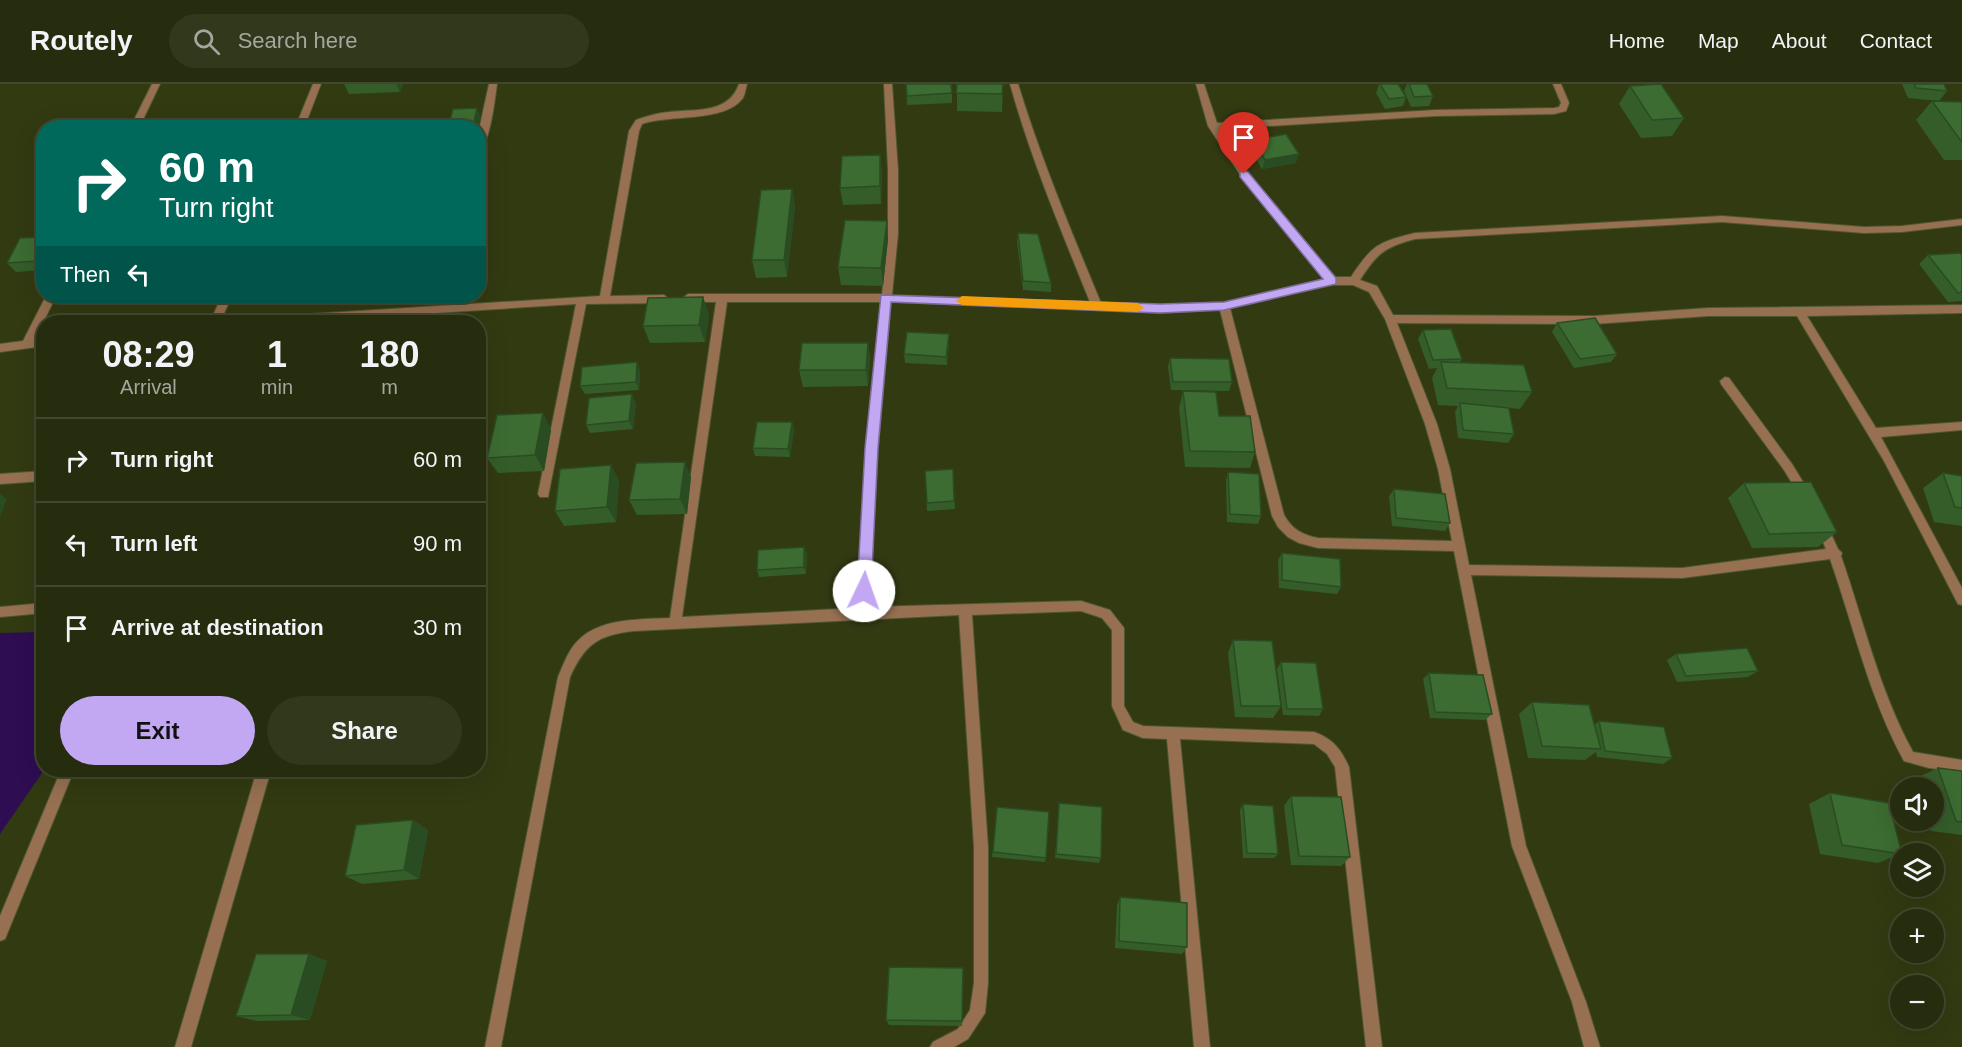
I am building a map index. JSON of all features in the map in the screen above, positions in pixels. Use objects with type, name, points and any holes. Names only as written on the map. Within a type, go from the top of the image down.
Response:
[{"type":"street","points":[[138,120],[156,84]]},
{"type":"street","points":[[302,120],[317,84]]},
{"type":"street","points":[[486,124],[493,84]]},
{"type":"street","points":[[604,300],[634,131],[639,122],[658,116],[724,108],[735,102],[743,84]]},
{"type":"street","points":[[863,613],[872,448],[893,234],[893,170],[888,84]]},
{"type":"street","points":[[1014,84],[1027,129],[1097,306]]},
{"type":"street","points":[[1200,84],[1213,126],[1244,174],[1332,281]]},
{"type":"street","points":[[1213,126],[1436,113],[1554,111],[1563,109],[1565,103],[1557,84]]},
{"type":"street","points":[[1354,281],[1375,249],[1389,242],[1414,236],[1722,219],[1864,230],[1962,222]]},
{"type":"street","points":[[343,315],[582,300],[722,298],[885,298],[1160,309],[1224,306],[1332,281],[1354,281],[1373,289],[1390,319],[1431,424],[1444,470],[1460,546],[1519,846],[1579,1002],[1592,1047]]},
{"type":"street","points":[[675,623],[722,298]]},
{"type":"street","points":[[544,494],[582,300]]},
{"type":"street","points":[[425,309],[426,303]]},
{"type":"street","points":[[1224,306],[1278,516],[1284,527],[1292,535],[1326,544],[1460,546]]},
{"type":"street","points":[[1390,319],[1594,320],[1708,312],[1962,309]]},
{"type":"street","points":[[399,315],[400,311]]},
{"type":"street","points":[[1800,312],[1873,433],[1962,600]]},
{"type":"street","points":[[27,344],[36,326]]},
{"type":"street","points":[[0,348],[36,343]]},
{"type":"street","points":[[1725,381],[1788,467],[1836,553],[1875,681],[1896,737],[1909,757],[1962,766]]},
{"type":"street","points":[[1873,433],[1962,426]]},
{"type":"street","points":[[0,479],[36,477]]},
{"type":"street","points":[[1465,570],[1682,573],[1836,553]]},
{"type":"street","points":[[493,1047],[564,677],[576,651],[588,639],[606,628],[675,623],[863,613],[1081,606],[1106,614],[1118,628],[1118,706],[1128,726],[1143,732],[1314,738],[1328,744],[1338,756],[1342,767],[1374,1047]]},
{"type":"street","points":[[0,612],[36,609]]},
{"type":"street","points":[[938,1047],[963,1034],[977,1013],[981,983],[981,847],[965,609]]},
{"type":"street","points":[[1173,733],[1202,1047]]},
{"type":"street","points":[[0,934],[64,777]]},
{"type":"street","points":[[183,1047],[262,777]]},
{"type":"shaded area","points":[[36,632],[36,777],[39,777],[0,834],[0,633]]},
{"type":"building","points":[[906,84],[951,84],[952,93],[907,96]]},
{"type":"building","points":[[957,84],[1003,84],[1002,94],[956,93]]},
{"type":"building","points":[[1380,84],[1398,84],[1406,97],[1389,99]]},
{"type":"building","points":[[1409,84],[1427,84],[1433,96],[1414,97]]},
{"type":"building","points":[[1661,84],[1684,118],[1652,120],[1630,86]]},
{"type":"building","points":[[1914,84],[1944,84],[1947,91],[1916,88]]},
{"type":"building","points":[[1932,101],[1962,102],[1962,141],[1961,141]]},
{"type":"building","points":[[477,108],[475,120],[450,120],[453,109]]},
{"type":"building","points":[[1286,134],[1299,154],[1265,160],[1253,140]]},
{"type":"building","points":[[880,155],[880,186],[840,188],[842,156]]},
{"type":"building","points":[[792,189],[784,260],[752,260],[761,190]]},
{"type":"building","points":[[845,220],[887,221],[881,268],[838,267]]},
{"type":"building","points":[[1018,233],[1038,234],[1051,283],[1023,281]]},
{"type":"building","points":[[36,237],[36,261],[7,263],[20,238]]},
{"type":"building","points":[[1960,253],[1962,255],[1962,292],[1958,293],[1928,255]]},
{"type":"building","points":[[703,297],[699,325],[643,326],[648,298]]},
{"type":"building","points":[[1595,318],[1617,354],[1580,359],[1557,323]]},
{"type":"building","points":[[1451,329],[1462,359],[1433,360],[1423,330]]},
{"type":"building","points":[[907,332],[949,334],[946,357],[904,354]]},
{"type":"building","points":[[802,343],[868,343],[866,370],[799,370]]},
{"type":"building","points":[[1170,358],[1229,359],[1232,382],[1173,382]]},
{"type":"building","points":[[637,362],[636,382],[580,386],[582,367]]},
{"type":"building","points":[[1441,362],[1524,365],[1532,392],[1447,388]]},
{"type":"building","points":[[1183,391],[1216,392],[1219,416],[1250,416],[1255,452],[1190,451]]},
{"type":"building","points":[[632,394],[629,421],[586,425],[589,398]]},
{"type":"building","points":[[1460,403],[1509,408],[1514,434],[1463,430]]},
{"type":"building","points":[[543,413],[535,455],[487,458],[497,415]]},
{"type":"building","points":[[757,422],[792,422],[788,449],[753,448]]},
{"type":"building","points":[[685,462],[680,499],[629,500],[636,463]]},
{"type":"building","points":[[611,465],[607,507],[555,511],[560,469]]},
{"type":"building","points":[[953,469],[954,501],[927,503],[925,471]]},
{"type":"building","points":[[1228,472],[1259,474],[1261,516],[1230,514]]},
{"type":"building","points":[[1943,473],[1962,476],[1962,508],[1955,507]]},
{"type":"building","points":[[1811,482],[1837,532],[1769,534],[1744,483]]},
{"type":"building","points":[[1394,489],[1445,494],[1450,523],[1396,518]]},
{"type":"building","points":[[804,547],[804,567],[757,570],[758,550]]},
{"type":"building","points":[[1282,553],[1340,559],[1341,587],[1282,580]]},
{"type":"building","points":[[1233,640],[1272,641],[1281,706],[1241,706]]},
{"type":"building","points":[[1747,648],[1758,671],[1686,676],[1676,654]]},
{"type":"building","points":[[1281,662],[1316,663],[1323,709],[1287,709]]},
{"type":"building","points":[[1429,673],[1483,675],[1492,714],[1435,712]]},
{"type":"building","points":[[1532,702],[1589,705],[1601,749],[1542,746]]},
{"type":"building","points":[[1599,721],[1664,727],[1672,758],[1605,751]]},
{"type":"building","points":[[1938,768],[1962,771],[1962,822],[1956,821],[1944,786],[1944,777],[1941,777]]},
{"type":"building","points":[[1830,793],[1889,803],[1890,831],[1896,831],[1899,843],[1890,843],[1890,852],[1842,845]]},
{"type":"building","points":[[1291,796],[1341,797],[1350,857],[1299,856]]},
{"type":"building","points":[[1059,803],[1102,807],[1101,858],[1056,854]]},
{"type":"building","points":[[1243,804],[1273,806],[1278,854],[1247,853]]},
{"type":"building","points":[[997,807],[1049,812],[1046,858],[993,852]]},
{"type":"building","points":[[413,820],[404,870],[345,876],[356,825]]},
{"type":"building","points":[[1120,897],[1187,903],[1187,947],[1119,941]]},
{"type":"building","points":[[256,954],[309,954],[291,1015],[236,1016]]},
{"type":"building","points":[[889,967],[963,968],[962,1021],[886,1020]]},
{"type":"slow traffic","points":[[962,301],[1138,308]]},
{"type":"route","points":[[864,591],[872,448],[885,298],[1160,309],[1224,306],[1332,281],[1244,174]]}]
